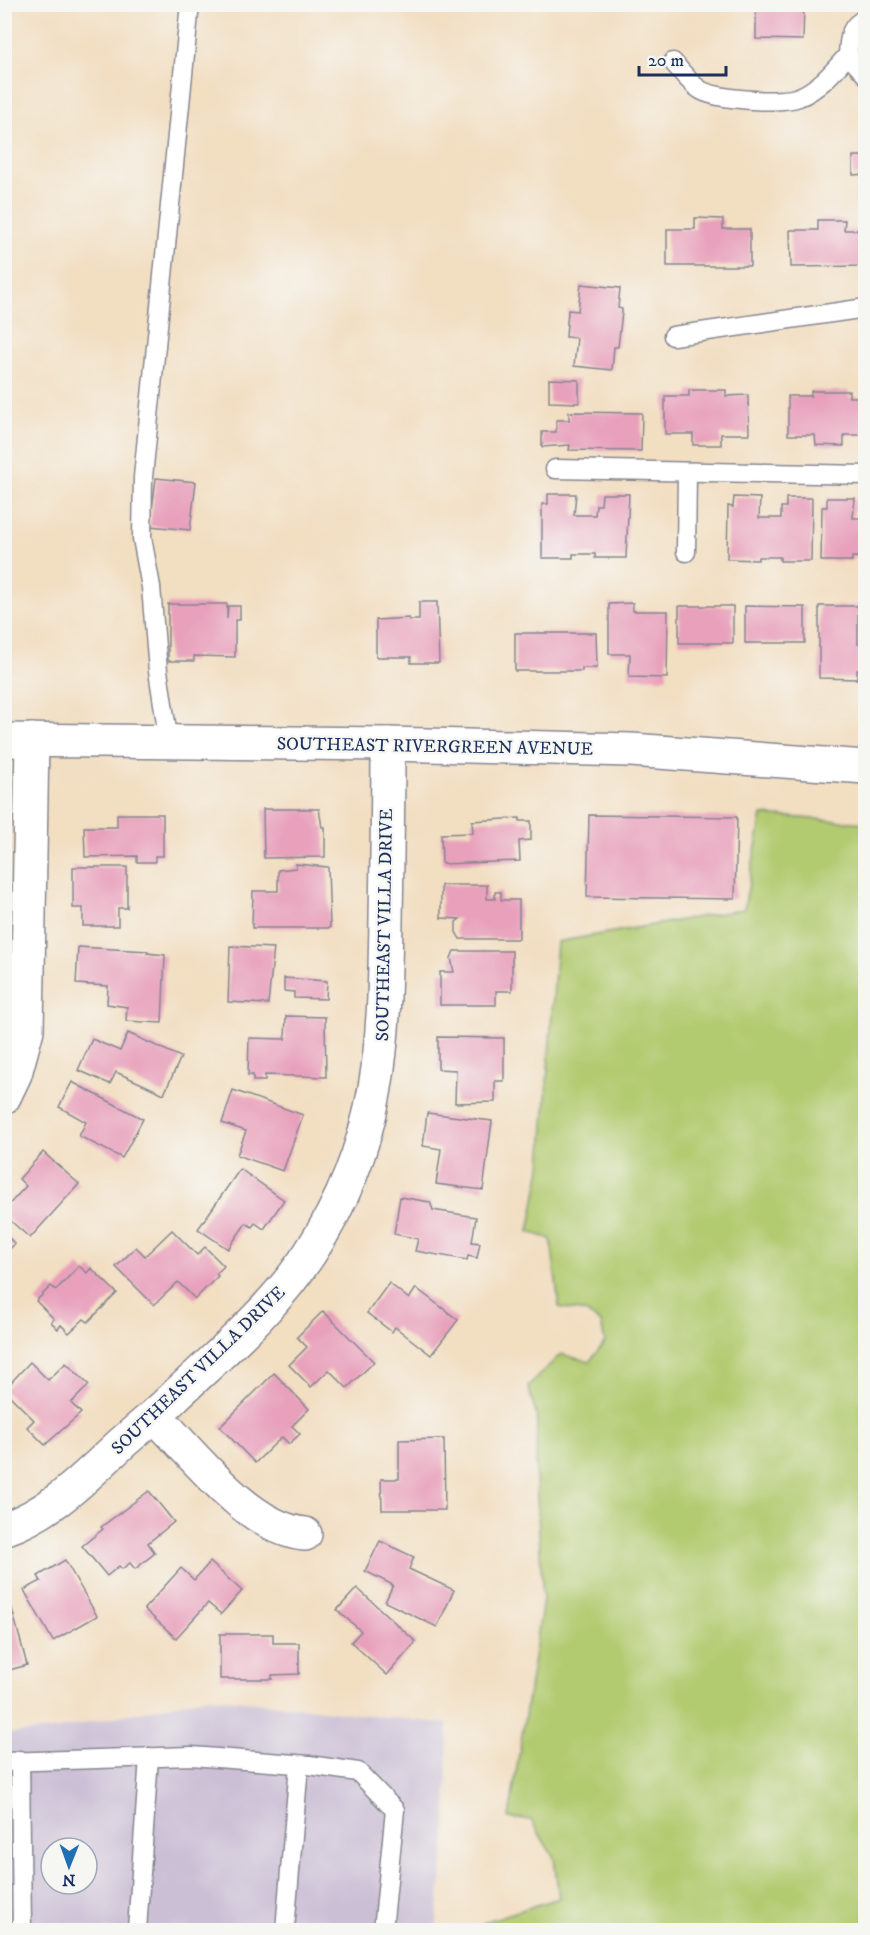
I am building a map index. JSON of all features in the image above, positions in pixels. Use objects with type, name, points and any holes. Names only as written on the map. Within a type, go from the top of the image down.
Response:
[{"type":"street","name":"SOUTHEAST RIVERGREEN AVENUE","points":[[18,740],[388,744],[631,750],[866,767]]},
{"type":"street","points":[[4,1097],[15,1074],[27,1030],[31,935],[18,740]]},
{"type":"street","name":"SOUTHEAST VILLA DRIVE","points":[[4,1529],[45,1511],[68,1495],[155,1416],[283,1289],[309,1254],[332,1216],[354,1165],[368,1124],[378,1080],[385,1014],[388,744]]},
{"type":"street","points":[[155,1416],[222,1485],[268,1523],[290,1532],[305,1534]]},
{"type":"lane","points":[[169,743],[142,538],[143,477],[190,4]]},
{"type":"lane","points":[[673,62],[700,90],[715,95],[780,101],[799,98],[823,82],[848,55],[849,36],[856,23],[866,18]]},
{"type":"lane","points":[[848,55],[866,75]]},
{"type":"lane","points":[[673,336],[866,308]]},
{"type":"lane","points":[[555,469],[866,475]]},
{"type":"lane","points":[[686,552],[687,472]]},
{"type":"lane","points":[[22,1930],[12,1761],[191,1756],[358,1772],[395,1810],[383,1930]]},
{"type":"lane","points":[[137,1930],[149,1757]]},
{"type":"lane","points":[[285,1930],[299,1765]]},
{"type":"shaded area","points":[[209,1697],[448,1724],[446,1833],[436,1930],[5,1930],[5,1734],[55,1730]]},
{"type":"green space","points":[[762,815],[865,823],[865,1930],[482,1930],[484,1922],[559,1898],[554,1858],[531,1820],[509,1818],[543,1600],[536,1480],[537,1417],[528,1386],[561,1354],[589,1362],[605,1342],[601,1323],[585,1312],[559,1307],[551,1239],[529,1232],[541,1168],[557,942],[744,909]]},
{"type":"building","points":[[655,4],[685,4],[685,9]]},
{"type":"building","points":[[756,4],[804,4],[803,40],[756,39]]},
{"type":"building","points":[[853,156],[866,156],[866,174],[853,175]]},
{"type":"building","points":[[695,218],[723,219],[723,229],[750,229],[750,266],[667,266],[667,229],[695,229]]},
{"type":"building","points":[[818,220],[845,220],[844,230],[866,230],[866,266],[791,267],[790,230],[818,230]]},
{"type":"building","points":[[581,284],[620,288],[618,308],[622,309],[622,312],[618,347],[614,347],[612,370],[574,366],[577,338],[566,337],[568,310],[578,311]]},
{"type":"building","points":[[549,379],[579,380],[579,403],[549,402]]},
{"type":"building","points":[[689,390],[726,390],[726,396],[748,395],[749,434],[721,434],[721,445],[693,445],[693,434],[665,434],[665,396],[689,396]]},
{"type":"building","points":[[811,391],[849,391],[849,397],[866,397],[866,435],[844,435],[844,446],[816,445],[815,435],[788,435],[788,396],[811,396]]},
{"type":"building","points":[[569,412],[642,413],[641,451],[569,450],[570,445],[542,447],[542,432],[556,432],[556,420],[569,420]]},
{"type":"building","points":[[156,478],[196,482],[190,530],[150,526]]},
{"type":"building","points":[[548,494],[576,494],[574,515],[595,515],[596,505],[601,505],[602,494],[629,494],[626,558],[595,558],[595,554],[573,554],[573,558],[542,558],[542,504],[548,504]]},
{"type":"building","points":[[734,497],[760,498],[759,518],[781,518],[781,507],[786,507],[786,498],[812,498],[811,561],[780,561],[780,557],[758,557],[758,560],[727,559],[728,506],[733,507]]},
{"type":"building","points":[[827,498],[855,498],[853,518],[866,518],[866,557],[852,557],[852,561],[821,561],[822,507],[827,507]]},
{"type":"building","points":[[419,602],[437,602],[439,663],[411,663],[411,657],[376,657],[376,620],[409,618],[409,620],[419,620]]},
{"type":"building","points":[[633,603],[633,611],[668,611],[667,678],[629,677],[630,654],[609,654],[609,604]]},
{"type":"building","points":[[168,604],[227,604],[227,619],[228,606],[240,606],[240,620],[235,620],[235,657],[194,656],[194,661],[168,661]]},
{"type":"building","points":[[679,606],[733,606],[733,643],[679,643]]},
{"type":"building","points":[[745,606],[805,607],[805,643],[745,643]]},
{"type":"building","points":[[819,606],[858,606],[858,644],[866,645],[866,670],[857,670],[857,679],[819,678]]},
{"type":"building","points":[[515,633],[596,633],[597,668],[582,668],[582,671],[515,671]]},
{"type":"building","points":[[263,809],[319,809],[322,827],[325,827],[325,857],[264,858]]},
{"type":"building","points":[[117,814],[163,814],[163,856],[155,856],[155,862],[137,862],[137,856],[85,857],[84,827],[117,827]]},
{"type":"building","points":[[589,815],[737,817],[735,899],[587,897]]},
{"type":"building","points":[[520,818],[520,821],[531,821],[531,840],[519,841],[520,861],[442,864],[441,834],[473,833],[472,821]]},
{"type":"building","points":[[296,864],[328,867],[330,928],[252,928],[253,891],[278,891],[278,870],[296,868]]},
{"type":"building","points":[[73,867],[127,867],[127,908],[118,908],[118,926],[83,926],[83,908],[73,908]]},
{"type":"building","points":[[441,885],[487,885],[487,899],[495,899],[495,892],[501,892],[501,900],[519,900],[519,939],[460,939],[456,932],[456,922],[460,919],[441,918]]},
{"type":"building","points":[[230,946],[274,948],[268,1004],[228,1002]]},
{"type":"building","points":[[78,947],[148,951],[147,953],[165,955],[162,1023],[126,1021],[127,1007],[107,1004],[108,986],[76,984]]},
{"type":"building","points":[[454,951],[512,951],[512,991],[496,991],[496,1005],[440,1005],[440,972],[454,972],[451,958]]},
{"type":"building","points":[[284,978],[327,981],[326,999],[294,998],[294,992],[284,991]]},
{"type":"building","points":[[286,1016],[325,1017],[326,1077],[265,1075],[265,1081],[253,1081],[253,1075],[248,1075],[249,1038],[285,1039]]},
{"type":"building","points":[[128,1033],[181,1057],[164,1094],[116,1072],[110,1084],[78,1070],[92,1039],[120,1051]]},
{"type":"building","points":[[438,1037],[504,1038],[504,1081],[495,1081],[495,1102],[455,1103],[456,1070],[438,1069]]},
{"type":"building","points":[[72,1082],[143,1119],[122,1158],[79,1136],[86,1122],[59,1107]]},
{"type":"building","points":[[233,1090],[303,1115],[283,1171],[237,1155],[246,1131],[222,1123]]},
{"type":"building","points":[[427,1113],[492,1121],[483,1190],[436,1184],[441,1149],[423,1146]]},
{"type":"building","points":[[43,1152],[79,1184],[30,1238],[4,1215],[4,1210],[26,1186],[19,1179]]},
{"type":"building","points":[[240,1169],[284,1200],[264,1229],[255,1223],[252,1227],[246,1223],[228,1249],[198,1229]]},
{"type":"building","points":[[400,1197],[430,1202],[433,1210],[476,1217],[472,1242],[480,1243],[477,1258],[468,1256],[467,1260],[415,1251],[418,1239],[394,1234]]},
{"type":"building","points":[[172,1230],[197,1255],[205,1247],[224,1266],[216,1274],[218,1276],[195,1299],[178,1282],[154,1305],[116,1267],[136,1247],[145,1256]]},
{"type":"building","points":[[4,1233],[15,1244],[4,1254]]},
{"type":"building","points":[[79,1266],[87,1273],[91,1268],[117,1293],[88,1322],[84,1319],[69,1333],[61,1325],[58,1329],[51,1322],[54,1319],[36,1301],[51,1286],[56,1290]]},
{"type":"building","points":[[389,1283],[409,1299],[416,1288],[458,1320],[431,1355],[395,1327],[392,1332],[367,1313]]},
{"type":"building","points":[[323,1311],[374,1362],[347,1388],[329,1370],[311,1387],[289,1365],[307,1347],[297,1337]]},
{"type":"building","points":[[30,1362],[48,1380],[66,1363],[89,1385],[71,1403],[81,1413],[45,1445],[27,1427],[34,1420],[4,1390]]},
{"type":"building","points":[[274,1373],[309,1409],[292,1426],[300,1434],[289,1444],[282,1437],[255,1463],[220,1427]]},
{"type":"building","points":[[444,1439],[445,1510],[382,1510],[381,1479],[399,1479],[399,1440]]},
{"type":"building","points":[[149,1491],[174,1522],[148,1543],[155,1553],[135,1569],[130,1563],[122,1569],[119,1566],[107,1576],[82,1546],[103,1529],[101,1527]]},
{"type":"building","points":[[380,1541],[414,1557],[409,1569],[454,1590],[437,1627],[385,1602],[393,1585],[365,1571]]},
{"type":"building","points":[[65,1560],[97,1616],[53,1641],[24,1590],[41,1581],[38,1576]]},
{"type":"building","points":[[210,1562],[242,1591],[221,1614],[208,1603],[176,1638],[144,1609],[181,1568],[194,1580]]},
{"type":"building","points":[[5,1583],[27,1665],[6,1671],[4,1666]]},
{"type":"building","points":[[357,1588],[416,1642],[387,1675],[351,1642],[361,1631],[337,1610]]},
{"type":"building","points":[[220,1634],[273,1634],[273,1643],[299,1643],[299,1674],[272,1675],[272,1679],[220,1679]]}]
